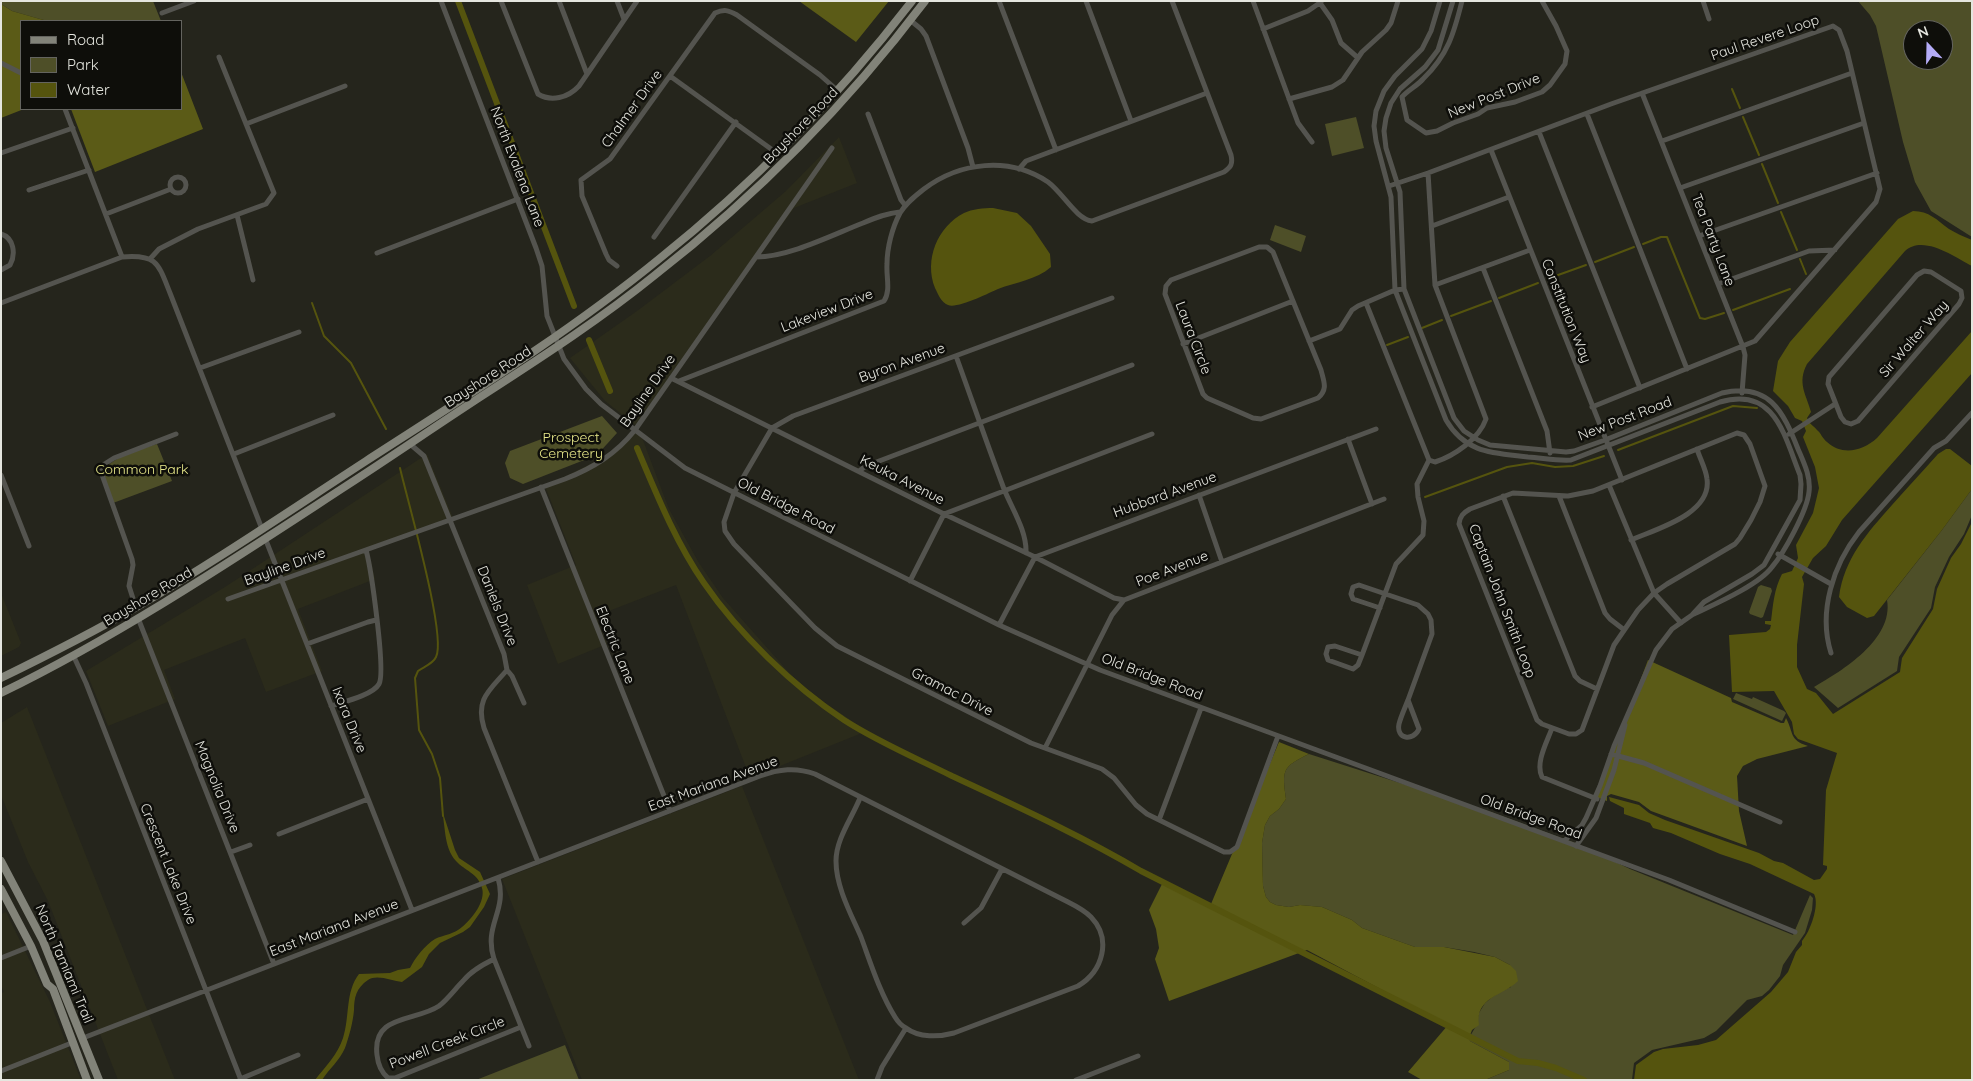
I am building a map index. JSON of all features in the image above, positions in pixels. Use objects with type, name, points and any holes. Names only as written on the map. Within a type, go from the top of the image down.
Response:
[{"type":"main road","points":[[913,1],[913,17]]},
{"type":"main road","name":"Bayshore Road","points":[[1,678],[74,642],[136,608],[262,529],[488,383],[658,261],[721,207],[778,154],[885,36],[913,1]]},
{"type":"main road","name":"Bayshore Road","points":[[1,693],[74,657],[188,588],[410,444],[559,344],[654,277],[714,227],[787,159],[838,106],[925,1]]},
{"type":"main road","points":[[837,90],[839,94],[838,106]]},
{"type":"main road","points":[[265,538],[275,525],[360,469],[367,460]]},
{"type":"main road","points":[[188,588],[191,582],[252,541],[262,529]]},
{"type":"main road","name":"North Tamiami Trail","points":[[1,861],[43,941],[100,1080]]},
{"type":"main road","name":"North Tamiami Trail","points":[[1,889],[31,946],[47,984],[53,989],[87,1080]]},
{"type":"main road","points":[[60,1008],[82,1038]]},
{"type":"main road","points":[[74,1042],[94,1065]]},
{"type":"street","points":[[162,13],[194,1]]},
{"type":"street","name":"North Evalena Lane","points":[[441,1],[542,266],[544,302],[549,322],[559,344]]},
{"type":"street","points":[[501,1],[538,94],[550,99],[568,95],[579,86],[638,1]]},
{"type":"street","points":[[559,1],[587,74]]},
{"type":"street","points":[[617,1],[624,19]]},
{"type":"street","points":[[999,1],[1056,150]]},
{"type":"street","points":[[1086,1],[1132,121]]},
{"type":"street","points":[[1019,169],[1026,161],[1207,93],[1172,1]]},
{"type":"street","points":[[1253,1],[1302,131],[1312,142]]},
{"type":"street","points":[[1289,99],[1338,85],[1357,57],[1386,30],[1391,23],[1398,1]]},
{"type":"street","name":"New Post Road","points":[[1440,1],[1426,44],[1417,56],[1389,83],[1376,111],[1374,126],[1376,141],[1392,197],[1396,290],[1446,420],[1454,431],[1478,450],[1565,460],[1578,458],[1720,402],[1741,398]]},
{"type":"street","name":"New Post Road","points":[[1453,1],[1438,50],[1425,67],[1400,89],[1387,112],[1384,140],[1398,184],[1404,290],[1454,418],[1464,431],[1473,438],[1490,445],[1550,452],[1574,451],[1715,395],[1742,390]]},
{"type":"street","name":"New Post Drive","points":[[1462,1],[1458,22],[1453,30],[1448,48],[1423,79],[1402,97],[1407,120],[1426,133],[1437,131],[1490,107],[1515,102],[1542,92],[1550,86],[1565,64],[1567,51],[1542,1]]},
{"type":"street","points":[[1703,1],[1709,19]]},
{"type":"street","points":[[1263,29],[1308,11],[1321,2],[1332,20],[1341,43],[1357,57]]},
{"type":"street","name":"Chalmer Drive","points":[[617,266],[609,260],[606,254],[582,196],[581,180],[610,159],[715,13],[721,10],[729,10],[820,74],[837,90]]},
{"type":"street","points":[[913,17],[926,36],[974,167]]},
{"type":"street","name":"Paul Revere Loop","points":[[1389,186],[1642,93],[1833,26],[1840,30],[1843,35],[1880,188],[1876,202],[1755,341],[1592,407]]},
{"type":"street","points":[[150,259],[159,249],[186,235],[266,204],[274,193],[219,57]]},
{"type":"street","points":[[1,62],[20,72]]},
{"type":"street","points":[[1662,141],[1852,73]]},
{"type":"street","points":[[670,76],[778,154]]},
{"type":"street","points":[[246,124],[345,86]]},
{"type":"street","name":"Lakeview Drive","points":[[679,381],[884,301],[888,294],[887,255],[900,212],[942,177],[957,170],[994,166],[1019,169],[1049,183],[1062,194],[1079,215],[1086,220],[1092,221],[1224,172],[1230,168],[1232,162],[1231,155],[1207,93]]},
{"type":"street","name":"Tea Party Lane","points":[[1642,93],[1743,347],[1741,398]]},
{"type":"street","points":[[65,110],[122,257]]},
{"type":"street","points":[[868,114],[905,206]]},
{"type":"street","points":[[1587,114],[1687,369]]},
{"type":"street","points":[[654,237],[736,122]]},
{"type":"street","points":[[1680,188],[1864,123]]},
{"type":"street","points":[[1,153],[73,128]]},
{"type":"street","points":[[1539,132],[1640,388]]},
{"type":"street","name":"Bayline Drive","points":[[228,599],[541,488],[575,475],[604,460],[619,448],[635,430],[832,148]]},
{"type":"street","name":"Constitution Way","points":[[1491,150],[1622,480]]},
{"type":"street","points":[[29,190],[89,170]]},
{"type":"street","points":[[1428,173],[1435,285],[1486,419],[1484,426],[1461,450],[1448,458],[1435,462],[1429,460]]},
{"type":"street","points":[[1699,236],[1876,173]]},
{"type":"street","points":[[106,214],[171,189]]},
{"type":"street","points":[[1432,226],[1509,198]]},
{"type":"street","points":[[377,253],[518,199]]},
{"type":"street","points":[[756,257],[778,255],[892,212],[900,212]]},
{"type":"street","points":[[237,215],[254,280]]},
{"type":"street","points":[[1,234],[9,238],[13,255],[10,265],[1,270]]},
{"type":"street","name":"Laura Circle","points":[[1259,247],[1267,247],[1273,252],[1309,341],[1326,387],[1323,394],[1318,398],[1260,419],[1253,418],[1203,394],[1164,294],[1166,286],[1170,280],[1259,247]]},
{"type":"street","points":[[1435,285],[1530,250]]},
{"type":"street","points":[[1718,284],[1809,251],[1835,250]]},
{"type":"street","points":[[1,302],[122,257],[142,256],[150,259],[158,266],[162,274],[262,529]]},
{"type":"street","points":[[1483,268],[1547,431],[1550,459]]},
{"type":"street","name":"Sir Walter Way","points":[[1924,271],[1931,272],[1961,292],[1962,298],[1959,304],[1858,421],[1852,424],[1845,422],[1835,404],[1828,384],[1830,377],[1917,275],[1924,271]]},
{"type":"street","points":[[1309,341],[1340,329],[1352,310],[1366,302],[1396,290],[1404,290]]},
{"type":"street","name":"Byron Avenue","points":[[772,428],[793,416],[1112,298]]},
{"type":"street","points":[[1183,344],[1293,301]]},
{"type":"street","points":[[1362,655],[1335,646],[1328,648],[1326,654],[1328,660],[1353,669],[1358,665],[1362,655],[1380,608],[1396,564],[1423,535],[1425,528],[1417,484],[1429,460],[1366,302]]},
{"type":"street","points":[[200,368],[299,332]]},
{"type":"street","name":"Old Bridge Road","points":[[559,344],[564,358],[586,389],[608,410],[678,464],[999,625],[1087,665],[1701,892],[1795,932]]},
{"type":"street","points":[[956,356],[1026,545],[1026,553]]},
{"type":"street","points":[[859,471],[866,466],[1132,365]]},
{"type":"street","name":"Keuka Avenue","points":[[671,378],[1114,598],[1124,600]]},
{"type":"street","points":[[1692,615],[1715,605],[1758,580],[1768,572],[1780,555],[1803,513],[1809,492],[1807,471],[1784,415],[1775,405],[1758,395],[1742,390]]},
{"type":"street","points":[[1564,841],[1582,825],[1595,798],[1611,754],[1652,658],[1667,636],[1704,602],[1759,570],[1773,551],[1797,507],[1801,492],[1800,475],[1776,418],[1758,403],[1741,398]]},
{"type":"street","points":[[1784,436],[1835,404]]},
{"type":"street","points":[[1831,653],[1826,627],[1831,584],[1840,562],[1859,532],[1934,448],[1946,442],[1972,413]]},
{"type":"street","points":[[234,454],[333,414]]},
{"type":"street","points":[[734,493],[772,428]]},
{"type":"street","name":"Hubbard Avenue","points":[[1034,557],[1376,429]]},
{"type":"street","points":[[136,608],[129,586],[132,559],[101,472],[103,465],[114,458],[176,434]]},
{"type":"street","points":[[910,581],[944,514],[1152,434]]},
{"type":"street","name":"Captain John Smith Loop","points":[[1737,434],[1744,435],[1764,480],[1764,492],[1747,526],[1735,544],[1681,575],[1654,594],[1638,610],[1623,629],[1611,653],[1582,730],[1576,734],[1569,734],[1542,724],[1534,714],[1459,524],[1460,517],[1464,512],[1503,496],[1522,492],[1559,496],[1585,493],[1697,449],[1737,434]]},
{"type":"street","points":[[1348,439],[1372,504]]},
{"type":"street","name":"Daniels Drive","points":[[410,444],[424,456],[504,654],[507,670],[512,676],[524,703]]},
{"type":"street","points":[[1632,540],[1678,520],[1692,512],[1702,501],[1707,487],[1707,479],[1697,449]]},
{"type":"street","points":[[1,475],[29,546]]},
{"type":"street","points":[[1609,485],[1654,594],[1681,623]]},
{"type":"street","name":"Electric Lane","points":[[541,488],[670,811]]},
{"type":"street","name":"Gramac Drive","points":[[734,493],[724,522],[725,531],[729,539],[837,646],[988,722],[1045,748],[1108,773],[1142,810],[1208,845],[1224,852],[1230,852],[1237,847],[1278,736]]},
{"type":"street","points":[[1198,495],[1222,562]]},
{"type":"street","points":[[1503,496],[1572,670],[1580,681],[1598,689]]},
{"type":"street","points":[[1559,496],[1606,613],[1610,619],[1623,629]]},
{"type":"street","name":"Poe Avenue","points":[[1045,748],[1112,615],[1124,600],[1384,499]]},
{"type":"street","name":"Ixora Drive","points":[[265,538],[412,910]]},
{"type":"street","points":[[331,706],[370,692],[380,683],[382,676],[366,550]]},
{"type":"street","points":[[1773,551],[1831,584]]},
{"type":"street","points":[[999,625],[1034,557]]},
{"type":"street","points":[[1380,608],[1353,599],[1353,587],[1359,584],[1418,605],[1428,614],[1431,620],[1432,634],[1399,724],[1399,731],[1403,736],[1410,738],[1416,735],[1419,729],[1408,700]]},
{"type":"street","name":"Magnolia Drive","points":[[138,618],[274,964]]},
{"type":"street","points":[[307,644],[376,620]]},
{"type":"street","name":"Crescent Lake Drive","points":[[74,657],[240,1079]]},
{"type":"street","points":[[507,670],[485,695],[482,701],[481,715],[484,728],[538,862]]},
{"type":"street","points":[[1159,820],[1201,708]]},
{"type":"street","points":[[1576,846],[1592,824],[1602,800],[1619,756],[1628,713]]},
{"type":"street","points":[[1552,728],[1540,765],[1539,771],[1542,777],[1602,800]]},
{"type":"street","points":[[1611,754],[1668,772],[1780,822]]},
{"type":"street","name":"East Mariana Avenue","points":[[82,1038],[767,773],[788,769],[802,770],[815,774],[1074,905],[1092,918],[1099,928],[1103,941],[1102,955],[1098,967],[1090,978],[1078,986],[954,1033],[932,1036],[919,1034],[906,1028]]},
{"type":"street","points":[[279,834],[368,798]]},
{"type":"street","points":[[860,798],[839,843],[836,856],[836,870],[842,891],[887,1002],[898,1022],[906,1028],[882,1067],[877,1080]]},
{"type":"street","points":[[231,852],[250,845]]},
{"type":"street","points":[[964,923],[981,908],[1002,869]]},
{"type":"street","points":[[498,878],[501,888],[500,903],[490,938],[494,959],[529,1046]]},
{"type":"street","points":[[1,958],[31,946]]},
{"type":"street","name":"Powell Creek Circle","points":[[494,959],[468,976],[439,1006],[425,1013],[390,1023],[384,1028],[378,1041],[379,1065],[383,1074],[388,1078],[395,1078],[521,1027]]},
{"type":"street","points":[[1,1071],[74,1042]]},
{"type":"street","points":[[240,1079],[298,1055]]},
{"type":"street","points":[[1076,1080],[1138,1056]]},
{"type":"shaded area","points":[[799,1],[889,1],[856,42]]},
{"type":"shaded area","points":[[1,4],[12,11],[44,20],[20,20],[21,110],[1,118]]},
{"type":"shaded area","points":[[182,75],[203,129],[95,172],[71,110],[182,110]]},
{"type":"shaded area","points":[[839,137],[857,183],[794,208],[638,427],[605,401],[570,358],[710,256],[786,191]]},
{"type":"shaded area","points":[[638,427],[669,509],[699,563],[723,598],[793,677],[818,698],[867,731],[750,778],[676,585],[596,616],[607,644],[558,664],[527,585],[576,565],[545,486],[619,450]]},
{"type":"shaded area","points":[[427,454],[453,518],[368,549],[375,579],[298,609],[322,671],[266,692],[245,638],[164,670],[175,699],[108,726],[86,671],[225,587]]},
{"type":"shaded area","points":[[1,593],[21,643],[19,647],[1,656]]},
{"type":"shaded area","points":[[1648,660],[1731,698],[1732,702],[1781,723],[1784,723],[1786,718],[1795,738],[1808,746],[1757,759],[1743,766],[1737,776],[1739,811],[1747,846],[1651,811],[1639,802],[1611,794],[1607,796],[1607,801],[1596,797]]},
{"type":"shaded area","points":[[27,707],[175,1080],[118,1080],[48,901],[28,862],[1,795],[1,723]]},
{"type":"shaded area","points":[[1279,742],[1309,754],[1293,762],[1286,770],[1284,782],[1286,799],[1279,809],[1270,816],[1265,825],[1262,843],[1263,886],[1266,897],[1276,905],[1322,907],[1352,920],[1362,928],[1415,947],[1444,947],[1495,957],[1510,965],[1516,971],[1518,981],[1491,998],[1481,1008],[1479,1025],[1472,1030],[1469,1038],[1470,1041],[1509,1062],[1509,1070],[1485,1080],[1422,1080],[1408,1072],[1448,1025],[1307,950],[1169,1001],[1155,959],[1159,948],[1156,929],[1149,910],[1163,882],[1211,904]]},
{"type":"shaded area","points":[[742,786],[859,1080],[582,1080],[502,879]]},
{"type":"shaded area","points":[[6,912],[50,1002],[81,1080],[1,1080],[1,993],[4,992],[1,985],[1,914]]},
{"type":"green space","points":[[1,1],[153,1],[161,20],[44,20],[12,11],[1,4]]},
{"type":"green space","points":[[1858,1],[1972,1],[1972,237],[1931,211],[1915,182],[1903,142],[1876,26],[1870,15]]},
{"type":"green space","points":[[1356,117],[1364,148],[1332,156],[1325,124]]},
{"type":"green space","points":[[1275,225],[1306,236],[1301,252],[1270,240]]},
{"type":"green space","name":"Prospect Cemetery","points":[[602,416],[617,433],[597,455],[523,484],[510,478],[505,463],[510,451]]},
{"type":"green space","name":"Common Park","points":[[157,444],[172,481],[113,503],[105,480],[104,473],[106,468],[126,455]]},
{"type":"green space","points":[[1972,489],[1972,515],[1964,534],[1949,557],[1935,587],[1931,608],[1899,657],[1897,671],[1838,708],[1814,687],[1851,663],[1874,640],[1882,628],[1887,614],[1887,600]]},
{"type":"green space","points":[[1761,585],[1771,588],[1772,591],[1761,618],[1749,612],[1758,587]]},
{"type":"green space","points":[[1736,693],[1752,699],[1753,697],[1784,711],[1786,713],[1782,721],[1733,699]]},
{"type":"green space","points":[[1309,754],[1491,812],[1578,844],[1630,869],[1793,935],[1810,895],[1813,898],[1812,910],[1805,933],[1783,965],[1780,976],[1762,996],[1747,1000],[1716,1031],[1704,1038],[1652,1050],[1634,1063],[1632,1080],[1485,1080],[1509,1070],[1509,1062],[1470,1041],[1469,1038],[1485,1003],[1500,991],[1511,987],[1510,965],[1495,957],[1474,952],[1444,947],[1415,947],[1362,928],[1352,920],[1322,907],[1276,905],[1266,897],[1263,886],[1262,843],[1265,825],[1270,816],[1279,809],[1286,799],[1284,775],[1286,770],[1293,762]]},
{"type":"green space","points":[[565,1045],[579,1080],[476,1080]]},
{"type":"water","points":[[993,208],[1017,213],[1031,226],[1050,254],[1051,267],[1032,278],[998,289],[973,300],[958,305],[948,305],[943,302],[935,288],[932,277],[931,266],[935,245],[947,227],[964,213]]},
{"type":"water","points":[[1913,211],[1928,214],[1949,229],[1972,240],[1972,266],[1930,246],[1912,246],[1905,251],[1807,364],[1803,383],[1811,412],[1807,418],[1825,440],[1833,446],[1846,450],[1859,449],[1877,438],[1972,331],[1972,373],[1842,520],[1826,546],[1813,558],[1802,577],[1804,584],[1797,645],[1797,667],[1807,689],[1816,693],[1833,714],[1900,672],[1902,658],[1933,609],[1937,589],[1951,558],[1961,544],[1972,522],[1972,1080],[1634,1080],[1636,1065],[1654,1052],[1716,1040],[1771,992],[1788,972],[1813,918],[1816,905],[1814,894],[1750,864],[1720,854],[1671,833],[1653,828],[1650,823],[1624,814],[1624,808],[1610,801],[1609,797],[1639,805],[1649,813],[1665,820],[1759,853],[1774,861],[1783,863],[1814,880],[1820,879],[1827,869],[1827,866],[1823,865],[1826,790],[1837,753],[1798,739],[1794,734],[1792,722],[1774,691],[1732,692],[1729,635],[1766,632],[1770,629],[1771,625],[1765,624],[1765,621],[1771,621],[1777,585],[1782,574],[1792,571],[1798,558],[1796,545],[1813,513],[1819,488],[1815,467],[1803,437],[1806,431],[1802,421],[1795,418],[1788,406],[1773,391],[1778,361],[1790,342],[1898,219]]},
{"type":"water","points":[[1946,449],[1950,449],[1972,466],[1972,489],[1874,616],[1867,618],[1847,607],[1839,597],[1851,559],[1883,515],[1938,454]]},
{"type":"water","points":[[441,807],[459,858],[480,872],[490,894],[484,907],[470,927],[440,943],[429,954],[422,967],[402,982],[385,978],[372,978],[361,986],[355,997],[352,1024],[345,1048],[322,1080],[315,1080],[341,1044],[352,989],[359,974],[390,973],[410,968],[417,956],[428,945],[435,939],[459,929],[470,919],[480,904],[483,893],[478,879],[456,861],[449,849]]},
{"type":"waterway","points":[[458,1],[574,306]]},
{"type":"waterway","points":[[1732,89],[1740,108]]},
{"type":"waterway","points":[[1743,117],[1759,155]]},
{"type":"waterway","points":[[1762,164],[1778,203]]},
{"type":"waterway","points":[[1781,212],[1797,250]]},
{"type":"waterway","points":[[1643,244],[1661,237],[1667,237],[1700,318],[1705,319],[1724,313]]},
{"type":"waterway","points":[[1595,262],[1634,247]]},
{"type":"waterway","points":[[1800,259],[1806,274]]},
{"type":"waterway","points":[[1547,279],[1586,265]]},
{"type":"waterway","points":[[1499,298],[1538,283]]},
{"type":"waterway","points":[[1733,310],[1790,289]]},
{"type":"waterway","points":[[1451,316],[1491,301]]},
{"type":"waterway","points":[[312,303],[324,336],[351,363],[386,429]]},
{"type":"waterway","points":[[1422,328],[1442,320]]},
{"type":"waterway","points":[[1387,345],[1408,337]]},
{"type":"waterway","points":[[589,340],[610,391]]},
{"type":"waterway","points":[[1618,450],[1733,406],[1757,408]]},
{"type":"waterway","points":[[637,448],[659,500],[684,551],[718,602],[768,658],[806,691],[844,720],[884,743],[1071,833],[1141,871],[1518,1061],[1538,1063],[1556,1068],[1584,1080]]},
{"type":"waterway","points":[[1425,497],[1507,467],[1532,463],[1555,467],[1573,466],[1604,456]]},
{"type":"waterway","points":[[400,468],[425,566],[436,623],[438,644],[436,657],[418,671],[415,678],[419,730],[432,754],[440,778],[443,816]]}]
